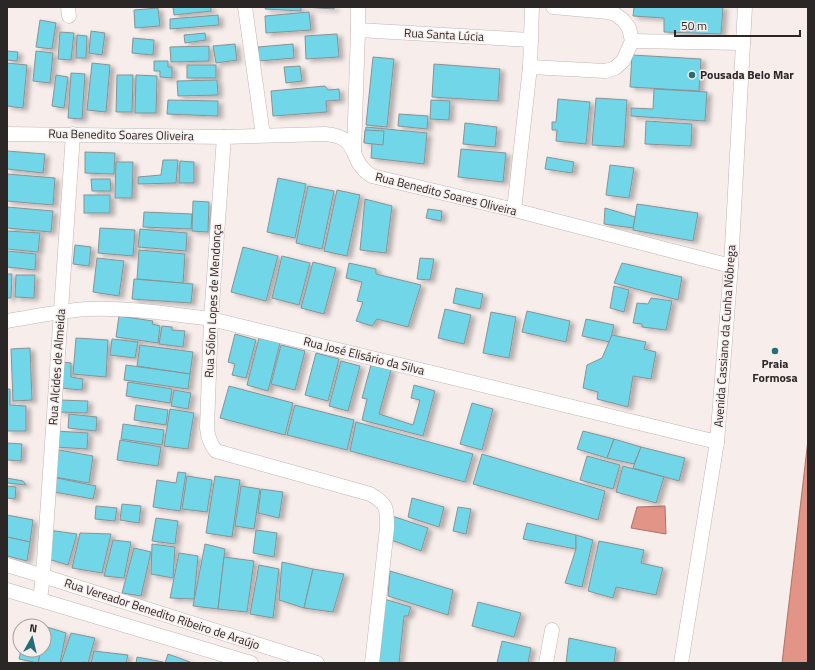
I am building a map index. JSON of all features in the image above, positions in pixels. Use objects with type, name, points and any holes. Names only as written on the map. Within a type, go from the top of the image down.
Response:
[{"type":"street","points":[[245,7],[263,135]]},
{"type":"street","points":[[354,152],[358,7]]},
{"type":"street","points":[[514,210],[530,67],[532,7]]},
{"type":"street","points":[[530,67],[606,72],[615,68],[623,61],[632,41],[629,28],[623,20],[615,14],[608,12],[553,7]]},
{"type":"street","name":"Avenida Cassiano da Cunha Nóbrega","points":[[680,663],[717,442],[731,266],[745,7]]},
{"type":"street","name":"Rua Santa Lúcia","points":[[358,30],[531,40]]},
{"type":"street","points":[[632,41],[743,43]]},
{"type":"street","name":"Rua Benedito Soares Oliveira","points":[[7,134],[224,137],[263,135],[336,135],[347,141],[354,152],[360,168],[372,176],[514,210],[731,266]]},
{"type":"street","name":"Rua Alcides de Almeida","points":[[40,599],[43,576],[73,134]]},
{"type":"street","name":"Rua Sólon Lopes de Mendonça","points":[[224,137],[211,319],[206,428],[208,438],[216,451],[370,494],[382,500],[387,511],[388,528],[372,663]]},
{"type":"street","name":"Rua José Elisário da Silva","points":[[7,321],[86,309],[154,312],[211,319],[717,442]]},
{"type":"street","name":"Rua Vereador Benedito Ribeiro de Araújo","points":[[7,565],[296,660],[317,663]]},
{"type":"street","name":"Rua Vereador Benedito Ribeiro de Araújo","points":[[7,590],[251,663]]},
{"type":"street","points":[[546,663],[552,630]]},
{"type":"shaded area","points":[[808,440],[808,663],[782,663]]},
{"type":"shaded area","points":[[665,506],[666,534],[631,528],[637,507]]},
{"type":"building","points":[[173,7],[211,7],[211,11],[174,15]]},
{"type":"building","points":[[266,7],[301,7],[301,11],[265,9]]},
{"type":"building","points":[[303,7],[334,7],[334,9]]},
{"type":"building","points":[[634,7],[723,7],[721,34],[664,32],[664,18],[633,16]]},
{"type":"building","points":[[158,8],[160,26],[135,28],[134,10]]},
{"type":"building","points":[[309,12],[311,30],[266,33],[265,16]]},
{"type":"building","points":[[218,15],[219,25],[170,29],[170,19]]},
{"type":"building","points":[[40,20],[56,23],[52,49],[36,47]]},
{"type":"building","points":[[91,31],[105,33],[102,55],[89,53]]},
{"type":"building","points":[[60,32],[74,33],[71,60],[58,59]]},
{"type":"building","points":[[205,33],[206,40],[185,43],[184,35]]},
{"type":"building","points":[[337,34],[339,57],[306,59],[305,36]]},
{"type":"building","points":[[77,35],[87,36],[86,58],[76,58]]},
{"type":"building","points":[[133,38],[154,40],[153,55],[132,53]]},
{"type":"building","points":[[235,44],[237,60],[216,63],[213,46]]},
{"type":"building","points":[[293,44],[294,58],[259,61],[258,47]]},
{"type":"building","points":[[209,46],[209,61],[171,62],[170,47]]},
{"type":"building","points":[[7,51],[18,52],[17,61],[7,60]]},
{"type":"building","points":[[36,51],[53,53],[50,83],[33,81]]},
{"type":"building","points":[[632,55],[701,59],[699,91],[630,87]]},
{"type":"building","points":[[373,57],[394,59],[387,127],[366,125]]},
{"type":"building","points":[[154,61],[168,61],[168,67],[172,67],[172,78],[160,77],[160,71],[154,71]]},
{"type":"building","points":[[7,63],[27,65],[23,108],[7,106]]},
{"type":"building","points":[[92,63],[110,65],[106,112],[87,110]]},
{"type":"building","points":[[434,64],[500,69],[498,101],[432,97]]},
{"type":"building","points":[[187,65],[216,65],[216,78],[187,78]]},
{"type":"building","points":[[300,66],[302,81],[286,83],[284,67]]},
{"type":"building","points":[[71,73],[85,74],[82,119],[68,118]]},
{"type":"building","points":[[56,75],[68,77],[64,108],[52,106]]},
{"type":"building","points":[[117,75],[133,75],[132,112],[116,112]]},
{"type":"building","points":[[136,75],[157,76],[156,113],[135,113]]},
{"type":"building","points":[[217,80],[218,95],[178,96],[177,81]]},
{"type":"building","points":[[325,86],[328,90],[339,89],[340,100],[326,101],[327,112],[273,116],[271,91]]},
{"type":"building","points":[[654,89],[707,92],[705,121],[631,116],[631,108],[653,109]]},
{"type":"building","points":[[596,98],[627,100],[624,147],[592,145]]},
{"type":"building","points":[[558,99],[590,102],[586,144],[556,141],[557,130],[552,130],[552,122],[556,122]]},
{"type":"building","points":[[168,100],[218,101],[218,116],[167,114]]},
{"type":"building","points":[[431,100],[450,101],[449,120],[430,119]]},
{"type":"building","points":[[399,114],[428,116],[427,129],[398,126]]},
{"type":"building","points":[[646,121],[692,124],[691,146],[645,144]]},
{"type":"building","points":[[465,123],[497,127],[495,147],[463,144]]},
{"type":"building","points":[[366,127],[427,133],[424,164],[371,158],[372,143],[364,142]]},
{"type":"building","points":[[365,130],[384,131],[383,145],[364,143]]},
{"type":"building","points":[[461,149],[506,153],[503,182],[458,177]]},
{"type":"building","points":[[7,151],[45,154],[43,173],[7,169]]},
{"type":"building","points":[[85,152],[115,153],[114,174],[85,173]]},
{"type":"building","points":[[547,157],[574,162],[572,173],[545,169]]},
{"type":"building","points":[[163,160],[178,160],[176,183],[138,184],[138,177],[161,175]]},
{"type":"building","points":[[180,161],[194,162],[194,183],[179,183]]},
{"type":"building","points":[[116,162],[133,162],[132,198],[115,198]]},
{"type":"building","points":[[610,165],[634,168],[629,198],[606,195]]},
{"type":"building","points":[[7,174],[55,178],[53,205],[7,201]]},
{"type":"building","points":[[278,178],[306,184],[295,238],[267,232]]},
{"type":"building","points":[[91,179],[110,179],[111,191],[92,191]]},
{"type":"building","points":[[308,186],[334,191],[322,249],[296,243]]},
{"type":"building","points":[[337,190],[360,195],[347,256],[324,251]]},
{"type":"building","points":[[84,195],[110,195],[110,213],[84,213]]},
{"type":"building","points":[[365,199],[392,206],[386,253],[360,250]]},
{"type":"building","points":[[193,201],[209,202],[208,232],[192,231]]},
{"type":"building","points":[[637,204],[698,213],[693,241],[633,230]]},
{"type":"building","points":[[7,207],[53,211],[51,232],[7,228]]},
{"type":"building","points":[[605,208],[635,217],[633,228],[604,224]]},
{"type":"building","points":[[428,209],[442,211],[441,221],[426,218]]},
{"type":"building","points":[[144,212],[192,214],[191,229],[143,227]]},
{"type":"building","points":[[100,228],[135,230],[133,256],[98,253]]},
{"type":"building","points":[[140,229],[187,233],[186,251],[138,247]]},
{"type":"building","points":[[7,231],[40,233],[38,252],[7,249]]},
{"type":"building","points":[[75,245],[91,247],[89,266],[73,264]]},
{"type":"building","points":[[243,247],[278,256],[266,301],[231,292]]},
{"type":"building","points":[[139,250],[185,254],[183,283],[137,279]]},
{"type":"building","points":[[7,251],[36,254],[35,270],[7,267]]},
{"type":"building","points":[[282,256],[310,263],[299,305],[272,298]]},
{"type":"building","points":[[97,258],[124,261],[119,296],[93,292]]},
{"type":"building","points":[[420,258],[434,259],[430,280],[417,279]]},
{"type":"building","points":[[313,262],[336,268],[324,314],[301,308]]},
{"type":"building","points":[[349,263],[376,269],[376,274],[421,285],[408,327],[377,319],[372,326],[356,321],[363,302],[357,301],[362,282],[346,278]]},
{"type":"building","points":[[622,263],[682,277],[678,300],[614,283]]},
{"type":"building","points":[[7,274],[12,274],[11,298],[7,298]]},
{"type":"building","points":[[16,275],[35,275],[34,298],[15,297]]},
{"type":"building","points":[[134,279],[193,284],[191,303],[132,299]]},
{"type":"building","points":[[614,286],[629,290],[624,312],[610,308]]},
{"type":"building","points":[[456,288],[483,294],[480,309],[453,303]]},
{"type":"building","points":[[651,298],[672,301],[666,330],[642,327],[642,324],[633,323],[637,303],[648,304]]},
{"type":"building","points":[[445,309],[471,315],[464,344],[438,338]]},
{"type":"building","points":[[527,311],[570,321],[566,342],[522,332]]},
{"type":"building","points":[[491,312],[516,317],[509,358],[483,353]]},
{"type":"building","points":[[119,316],[153,321],[152,324],[160,326],[158,343],[116,337]]},
{"type":"building","points":[[586,319],[614,325],[610,342],[582,336]]},
{"type":"building","points":[[162,326],[172,327],[172,330],[185,331],[183,347],[159,344]]},
{"type":"building","points":[[235,334],[256,340],[246,378],[232,375],[235,364],[228,362]]},
{"type":"building","points":[[612,335],[646,342],[644,349],[656,352],[651,379],[633,376],[628,407],[597,399],[598,392],[583,388],[587,365],[602,358]]},
{"type":"building","points":[[76,338],[108,340],[106,377],[73,374]]},
{"type":"building","points":[[259,338],[280,343],[268,391],[247,385]]},
{"type":"building","points":[[112,339],[138,342],[135,358],[110,355]]},
{"type":"building","points":[[140,345],[193,352],[190,374],[137,366]]},
{"type":"building","points":[[281,345],[305,351],[295,390],[271,384]]},
{"type":"building","points":[[30,348],[32,400],[13,401],[11,349]]},
{"type":"building","points":[[316,353],[339,359],[328,401],[305,395]]},
{"type":"building","points":[[341,361],[360,366],[348,411],[329,406]]},
{"type":"building","points":[[63,362],[71,363],[71,377],[83,379],[82,390],[61,388]]},
{"type":"building","points":[[126,365],[190,374],[188,389],[124,380]]},
{"type":"building","points":[[371,365],[391,370],[379,414],[413,425],[420,400],[411,398],[414,385],[435,391],[423,436],[362,420],[367,399],[362,398]]},
{"type":"building","points":[[128,382],[172,389],[170,403],[126,396]]},
{"type":"building","points":[[229,386],[293,403],[285,435],[220,418]]},
{"type":"building","points":[[7,389],[10,389],[10,405],[26,406],[26,431],[7,431]]},
{"type":"building","points":[[174,390],[191,393],[188,409],[171,406]]},
{"type":"building","points":[[60,400],[88,401],[87,413],[59,412]]},
{"type":"building","points":[[472,403],[493,409],[482,450],[460,444]]},
{"type":"building","points":[[136,405],[168,410],[166,425],[134,420]]},
{"type":"building","points":[[295,405],[354,420],[347,450],[287,435]]},
{"type":"building","points":[[170,409],[194,413],[188,449],[164,446]]},
{"type":"building","points":[[69,414],[97,417],[96,431],[68,428]]},
{"type":"building","points":[[356,422],[473,454],[465,482],[350,451]]},
{"type":"building","points":[[123,424],[164,430],[162,445],[121,439]]},
{"type":"building","points":[[56,431],[88,433],[87,449],[55,447]]},
{"type":"building","points":[[583,431],[614,439],[607,458],[577,449]]},
{"type":"building","points":[[614,439],[641,447],[634,464],[607,458]]},
{"type":"building","points":[[120,440],[161,447],[158,466],[117,460]]},
{"type":"building","points":[[7,443],[22,444],[21,461],[7,460]]},
{"type":"building","points":[[641,447],[685,458],[679,481],[633,468]]},
{"type":"building","points":[[59,450],[93,456],[89,483],[54,477]]},
{"type":"building","points":[[482,454],[605,491],[598,520],[473,484]]},
{"type":"building","points":[[587,456],[620,465],[613,489],[580,480]]},
{"type":"building","points":[[623,466],[664,477],[656,503],[616,492]]},
{"type":"building","points":[[178,472],[186,473],[180,511],[153,507],[157,480],[176,483]]},
{"type":"building","points":[[187,476],[212,480],[207,512],[182,509]]},
{"type":"building","points":[[215,476],[240,480],[232,537],[206,533]]},
{"type":"building","points":[[52,477],[96,486],[93,499],[49,491]]},
{"type":"building","points":[[7,478],[23,481],[26,485],[7,483]]},
{"type":"building","points":[[7,486],[16,487],[15,499],[7,498]]},
{"type":"building","points":[[241,486],[260,489],[254,529],[235,526]]},
{"type":"building","points":[[261,489],[283,492],[279,518],[258,513]]},
{"type":"building","points":[[412,498],[444,507],[439,527],[408,517]]},
{"type":"building","points":[[122,504],[141,506],[139,523],[120,520]]},
{"type":"building","points":[[96,506],[117,508],[115,521],[95,519]]},
{"type":"building","points":[[458,507],[471,509],[466,534],[453,531]]},
{"type":"building","points":[[7,515],[33,520],[30,542],[7,537]]},
{"type":"building","points":[[392,516],[428,528],[421,551],[386,538]]},
{"type":"building","points":[[156,518],[178,521],[175,544],[152,541]]},
{"type":"building","points":[[527,523],[576,535],[576,549],[523,539]]},
{"type":"building","points":[[48,530],[77,534],[68,565],[48,559]]},
{"type":"building","points":[[256,530],[277,533],[274,557],[253,553]]},
{"type":"building","points":[[80,533],[111,534],[102,573],[72,568]]},
{"type":"building","points":[[576,535],[593,540],[582,587],[565,583],[576,549]]},
{"type":"building","points":[[7,537],[30,542],[27,561],[7,556]]},
{"type":"building","points":[[113,540],[131,542],[124,578],[104,576]]},
{"type":"building","points":[[599,541],[644,550],[641,563],[663,568],[656,595],[616,587],[613,598],[588,591]]},
{"type":"building","points":[[152,544],[175,547],[173,578],[151,574]]},
{"type":"building","points":[[205,544],[225,549],[218,609],[193,606]]},
{"type":"building","points":[[134,548],[151,552],[141,596],[122,593]]},
{"type":"building","points":[[179,553],[198,556],[194,599],[170,598]]},
{"type":"building","points":[[224,557],[254,561],[247,612],[218,609]]},
{"type":"building","points":[[282,562],[313,569],[304,608],[279,600]]},
{"type":"building","points":[[259,565],[279,569],[273,618],[250,614]]},
{"type":"building","points":[[313,569],[344,574],[333,612],[304,608]]},
{"type":"building","points":[[390,571],[453,590],[448,615],[388,596]]},
{"type":"building","points":[[384,599],[411,607],[408,616],[404,616],[399,663],[381,663],[376,661]]},
{"type":"building","points":[[478,602],[521,613],[514,637],[472,626]]},
{"type":"building","points":[[52,629],[66,633],[60,663],[38,663],[39,658],[52,658]]},
{"type":"building","points":[[71,633],[95,638],[88,663],[61,663]]},
{"type":"building","points":[[569,638],[616,648],[614,663],[566,663]]},
{"type":"building","points":[[502,641],[531,648],[528,663],[497,663]]},
{"type":"building","points":[[94,651],[128,655],[126,663],[91,663]]},
{"type":"building","points":[[168,654],[190,662],[190,663],[165,663]]},
{"type":"building","points":[[137,657],[163,662],[163,663],[136,663]]},
{"type":"building","points":[[19,658],[39,658],[38,663]]},
{"type":"place","name":"Pousada Belo Mar","points":[[692,75]]},
{"type":"place","name":"Praia Formosa","points":[[775,351]]}]
